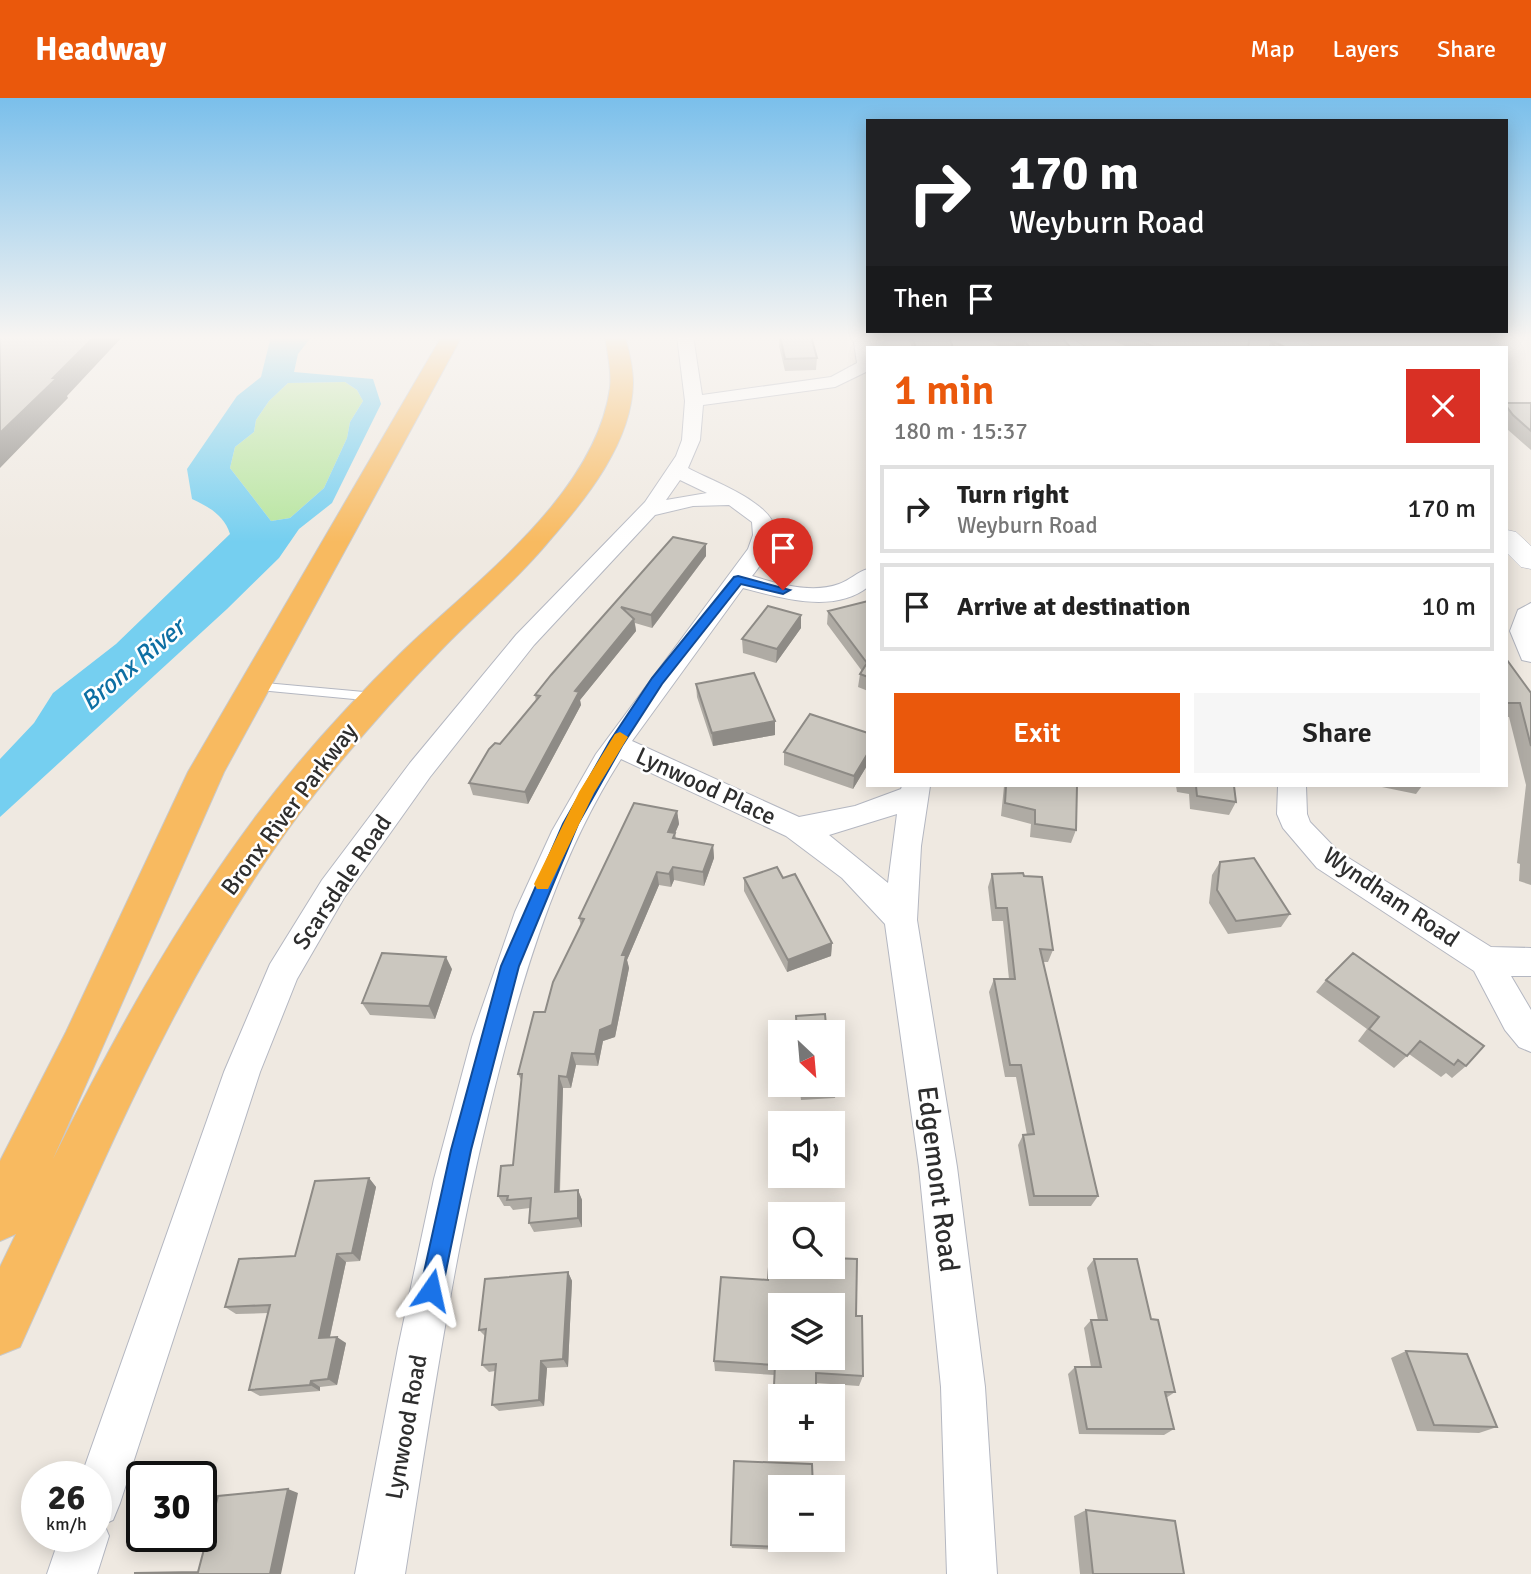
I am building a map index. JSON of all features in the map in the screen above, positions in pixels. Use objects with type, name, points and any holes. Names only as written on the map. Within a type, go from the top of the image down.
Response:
[{"type":"highway","name":"Bronx River Parkway","points":[[0,1326],[25,1219],[82,1048],[183,819],[252,686],[413,405]]},
{"type":"highway","name":"Bronx River Parkway","points":[[25,1219],[126,1062],[198,932],[269,828],[377,697],[520,556],[578,485],[602,445],[617,405]]},
{"type":"highway","points":[[0,1352],[25,1219]]},
{"type":"street","name":"Scarsdale Road","points":[[110,1461],[242,1072],[294,953],[360,851],[525,639],[649,510],[686,456],[691,440],[694,405]]},
{"type":"street","name":"Lynwood Road","points":[[380,1574],[441,1240],[494,1019],[510,966],[551,865],[587,792],[657,681],[758,550],[763,528],[757,516],[676,470]]},
{"type":"street","points":[[649,510],[693,500],[728,499]]},
{"type":"street","points":[[1508,539],[1531,561]]},
{"type":"street","points":[[738,579],[783,590],[825,593],[857,586],[866,578]]},
{"type":"street","points":[[1531,610],[1524,617],[1521,633],[1531,654]]},
{"type":"street","name":"Lynwood Place","points":[[616,744],[796,828],[857,871],[880,892],[901,920]]},
{"type":"street","name":"Wyndham Road","points":[[1292,787],[1292,814],[1298,828],[1328,860],[1486,961],[1531,962]]},
{"type":"street","name":"Lynwood Place","points":[[796,828],[819,827],[874,813],[914,791]]},
{"type":"street","name":"Edgemont Road","points":[[914,791],[901,920],[938,1167],[963,1387],[972,1574]]},
{"type":"street","points":[[1486,961],[1517,1019],[1531,1036]]},
{"type":"street","points":[[72,1574],[80,1552]]},
{"type":"lane","points":[[252,686],[377,697]]},
{"type":"green space","points":[[266,405],[361,405],[350,422],[347,438],[324,488],[290,518],[271,521],[230,468],[235,447],[254,432],[256,420]]},
{"type":"water","name":"Bronx River","points":[[231,405],[266,405],[256,420],[254,432],[235,447],[230,468],[271,521],[290,518],[324,488],[347,438],[350,422],[361,405],[381,405],[332,503],[299,529],[279,558],[227,609],[0,817],[0,759],[34,723],[53,693],[116,644],[230,534],[220,517],[192,499],[187,469]]},
{"type":"building","points":[[0,405],[29,405],[0,433]]},
{"type":"building","points":[[1508,405],[1531,405],[1531,431],[1513,415]]},
{"type":"building","points":[[673,537],[706,544],[651,615],[621,607],[634,619],[575,691],[579,692],[525,792],[469,783],[489,749],[495,743],[500,744],[540,696],[535,695],[551,675]]},
{"type":"building","points":[[866,602],[866,662],[828,611]]},
{"type":"building","points":[[768,606],[801,615],[777,649],[742,639]]},
{"type":"building","points":[[1508,661],[1531,693],[1531,746],[1520,703],[1508,703]]},
{"type":"building","points":[[866,665],[866,676],[860,674]]},
{"type":"building","points":[[754,673],[775,721],[712,733],[696,684]]},
{"type":"building","points":[[810,714],[866,732],[866,756],[854,776],[784,752]]},
{"type":"building","points":[[1006,787],[1077,787],[1076,830],[1035,824],[1035,810],[1005,803]]},
{"type":"building","points":[[1196,787],[1234,787],[1236,802],[1197,796]]},
{"type":"building","points":[[634,803],[677,811],[668,832],[675,833],[673,838],[713,845],[703,872],[673,867],[669,874],[657,872],[622,955],[626,955],[612,1025],[600,1030],[595,1054],[572,1053],[567,1077],[559,1076],[555,1192],[578,1190],[578,1218],[529,1223],[531,1198],[507,1200],[508,1196],[498,1196],[501,1166],[513,1165],[522,1074],[518,1074],[534,1012],[545,1012],[553,982],[584,919],[579,918]]},
{"type":"building","points":[[1254,858],[1290,914],[1236,921],[1217,890],[1220,862]]},
{"type":"building","points":[[777,867],[783,878],[795,874],[832,943],[788,960],[744,878]]},
{"type":"building","points":[[1023,873],[1024,876],[1042,877],[1053,950],[1040,949],[1098,1196],[1034,1196],[1023,1135],[1034,1134],[1021,1065],[1010,1065],[994,979],[1015,979],[1007,908],[996,908],[992,874]]},
{"type":"building","points":[[382,953],[446,957],[429,1006],[362,1003]]},
{"type":"building","points":[[1353,953],[1484,1046],[1466,1066],[1458,1060],[1454,1065],[1420,1041],[1407,1056],[1369,1029],[1379,1017],[1326,980]]},
{"type":"building","points":[[825,1014],[826,1020],[796,1020],[796,1016]]},
{"type":"building","points":[[369,1178],[352,1253],[337,1254],[319,1338],[337,1337],[328,1379],[311,1381],[310,1385],[249,1390],[270,1305],[225,1307],[239,1259],[295,1256],[315,1181]]},
{"type":"building","points":[[845,1258],[857,1259],[856,1316],[862,1316],[863,1376],[816,1373],[816,1384],[774,1384],[775,1370],[845,1370],[845,1293],[768,1293],[768,1365],[714,1361],[721,1277],[768,1280],[845,1279]]},
{"type":"building","points":[[1094,1259],[1137,1259],[1151,1319],[1158,1320],[1175,1392],[1165,1392],[1174,1429],[1087,1429],[1075,1367],[1101,1367],[1091,1320],[1107,1320]]},
{"type":"building","points":[[568,1272],[563,1359],[541,1361],[539,1400],[492,1405],[496,1364],[482,1365],[486,1329],[479,1330],[485,1279]]},
{"type":"building","points":[[1406,1351],[1467,1354],[1497,1427],[1434,1425]]},
{"type":"building","points":[[734,1461],[812,1464],[812,1475],[768,1475],[768,1546],[731,1545]]},
{"type":"building","points":[[288,1489],[270,1574],[135,1574],[198,1572],[203,1552],[217,1552],[218,1496]]},
{"type":"building","points":[[1086,1510],[1175,1521],[1184,1574],[1093,1574]]},
{"type":"slow traffic","points":[[542,884],[570,824],[620,737]]},
{"type":"route","points":[[431,1290],[461,1150],[494,1019],[531,911],[570,824],[616,744],[657,681],[738,579],[783,590]]}]
